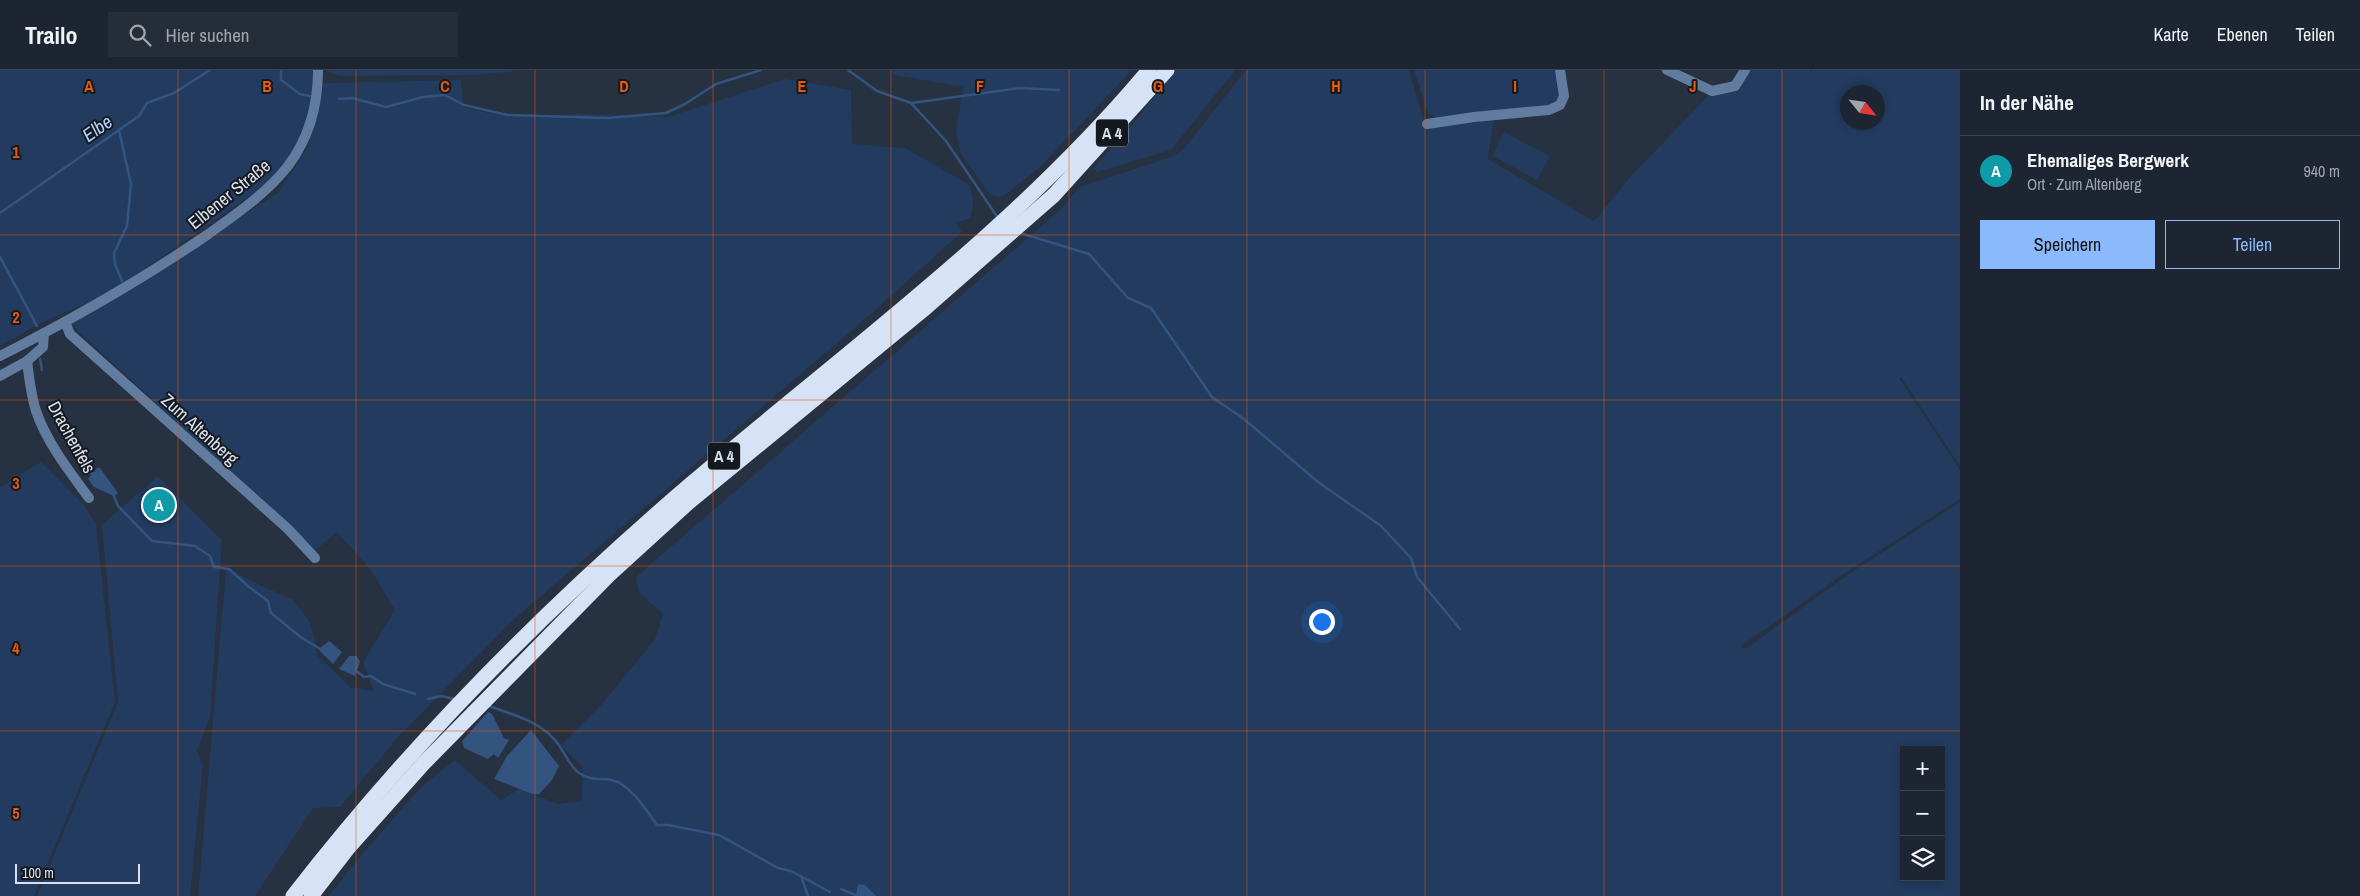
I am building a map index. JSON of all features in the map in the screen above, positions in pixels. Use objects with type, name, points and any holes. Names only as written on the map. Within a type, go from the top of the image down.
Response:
[{"type":"highway","name":"A 4","points":[[918,305],[1076,152],[1149,70]]},
{"type":"highway","name":"A 4","points":[[311,896],[343,844],[418,747],[548,624],[609,575],[688,503],[918,305],[1054,195],[1167,70]]},
{"type":"highway","name":"A 4","points":[[293,896],[343,844]]},
{"type":"street","name":"Elbener Straße","points":[[0,356],[44,334],[162,265],[252,201],[282,173],[304,140],[311,122],[317,92],[318,70]]},
{"type":"street","points":[[1427,124],[1474,117],[1549,110],[1560,105],[1564,96],[1560,70]]},
{"type":"street","points":[[1667,70],[1712,91],[1735,86],[1745,70]]},
{"type":"street","name":"Zum Altenberg","points":[[65,322],[70,334],[288,529],[315,558]]},
{"type":"street","points":[[0,376],[27,361],[43,347],[44,334]]},
{"type":"street","name":"Drachenfels","points":[[27,361],[30,388],[36,412],[67,468],[89,498]]},
{"type":"shaded area","points":[[0,70],[313,70],[312,103],[301,137],[284,165],[262,188],[106,295],[43,322],[0,346]]},
{"type":"shaded area","points":[[325,70],[525,70],[478,75],[340,76]]},
{"type":"shaded area","points":[[890,70],[1132,70],[1039,168],[1002,197],[990,195],[960,152],[956,132],[963,87],[895,75]]},
{"type":"shaded area","points":[[1175,70],[1235,70],[1171,150],[1097,172],[1094,168],[1136,120]]},
{"type":"shaded area","points":[[1246,70],[1409,70],[1425,126],[1494,117],[1488,159],[1594,221],[1633,174],[1710,94],[1736,88],[1748,70],[1810,70],[1810,73],[1812,70],[1960,70],[1960,466],[1901,377],[1899,378],[1960,470],[1960,499],[1848,571],[1741,646],[1743,649],[1747,648],[1849,574],[1960,502],[1960,896],[329,896],[359,858],[421,787],[455,760],[501,800],[519,789],[558,804],[582,801],[582,766],[561,745],[602,704],[655,639],[663,614],[639,592],[636,577],[1061,209],[1080,187],[1171,157],[1183,150]]},
{"type":"shaded area","points":[[1414,70],[1558,70],[1562,95],[1549,108],[1436,118],[1428,113]]},
{"type":"shaded area","points":[[785,79],[851,90],[852,144],[905,148],[968,184],[973,196],[973,204],[970,218],[956,223],[962,232],[856,327],[514,619],[398,737],[340,807],[313,808],[255,896],[198,896],[226,569],[293,600],[310,622],[318,656],[350,687],[374,691],[363,662],[395,610],[371,570],[337,532],[314,551],[71,324],[278,193],[308,147],[324,83],[461,80],[463,107],[506,117],[578,114],[668,117]]},
{"type":"shaded area","points":[[1504,132],[1550,156],[1537,180],[1492,156]]},
{"type":"shaded area","points":[[41,462],[84,505],[96,524],[115,702],[34,896],[0,896],[0,487]]},
{"type":"shaded area","points":[[97,468],[100,468],[118,493],[114,496],[94,487],[88,479]]},
{"type":"shaded area","points":[[158,476],[222,540],[210,717],[197,751],[203,764],[190,896],[37,896],[118,702],[102,525]]},
{"type":"shaded area","points":[[329,641],[342,652],[333,664],[319,649]]},
{"type":"shaded area","points":[[349,656],[357,656],[360,662],[355,676],[339,669]]},
{"type":"shaded area","points":[[488,712],[492,714],[504,738],[509,740],[498,758],[494,754],[488,759],[464,748],[462,741]]},
{"type":"shaded area","points":[[531,730],[559,766],[552,780],[539,794],[532,794],[494,779],[507,756]]},
{"type":"shaded area","points":[[858,884],[865,885],[876,896],[856,896]]},
{"type":"waterway","name":"Elbe","points":[[0,213],[139,116],[147,103],[174,93],[210,70]]},
{"type":"waterway","points":[[281,70],[281,80],[300,94],[310,96]]},
{"type":"waterway","points":[[339,99],[352,98],[386,107],[423,97],[445,95],[464,105],[507,115],[608,118],[666,113],[685,104],[716,84],[761,70]]},
{"type":"waterway","points":[[848,70],[877,91],[911,103],[946,141],[998,218]]},
{"type":"waterway","points":[[912,103],[1020,88],[1059,90]]},
{"type":"waterway","points":[[119,130],[131,184],[127,226],[114,253],[115,264],[122,281]]},
{"type":"waterway","points":[[1020,233],[1089,254],[1128,298],[1151,308],[1212,397],[1244,419],[1318,482],[1381,526],[1411,558],[1417,577],[1460,629]]},
{"type":"waterway","points":[[0,257],[37,326]]},
{"type":"waterway","points":[[40,359],[42,370]]},
{"type":"waterway","points":[[78,458],[86,471],[94,474]]},
{"type":"waterway","points":[[113,494],[118,506],[152,541],[195,546],[210,556],[214,567],[229,569],[268,601],[271,613],[302,638],[322,650]]},
{"type":"waterway","points":[[355,670],[364,677],[371,676],[383,684],[415,694]]},
{"type":"waterway","points":[[428,699],[442,696],[454,699]]},
{"type":"waterway","points":[[489,706],[540,727],[557,743],[575,770],[583,776],[612,780],[625,786],[657,825],[668,825],[719,835],[778,868],[791,871],[830,892]]},
{"type":"waterway","points":[[801,876],[808,896]]},
{"type":"waterway","points":[[841,889],[858,896]]},
{"type":"place","name":"Ehemaliges Bergwerk","points":[[159,505]]}]
